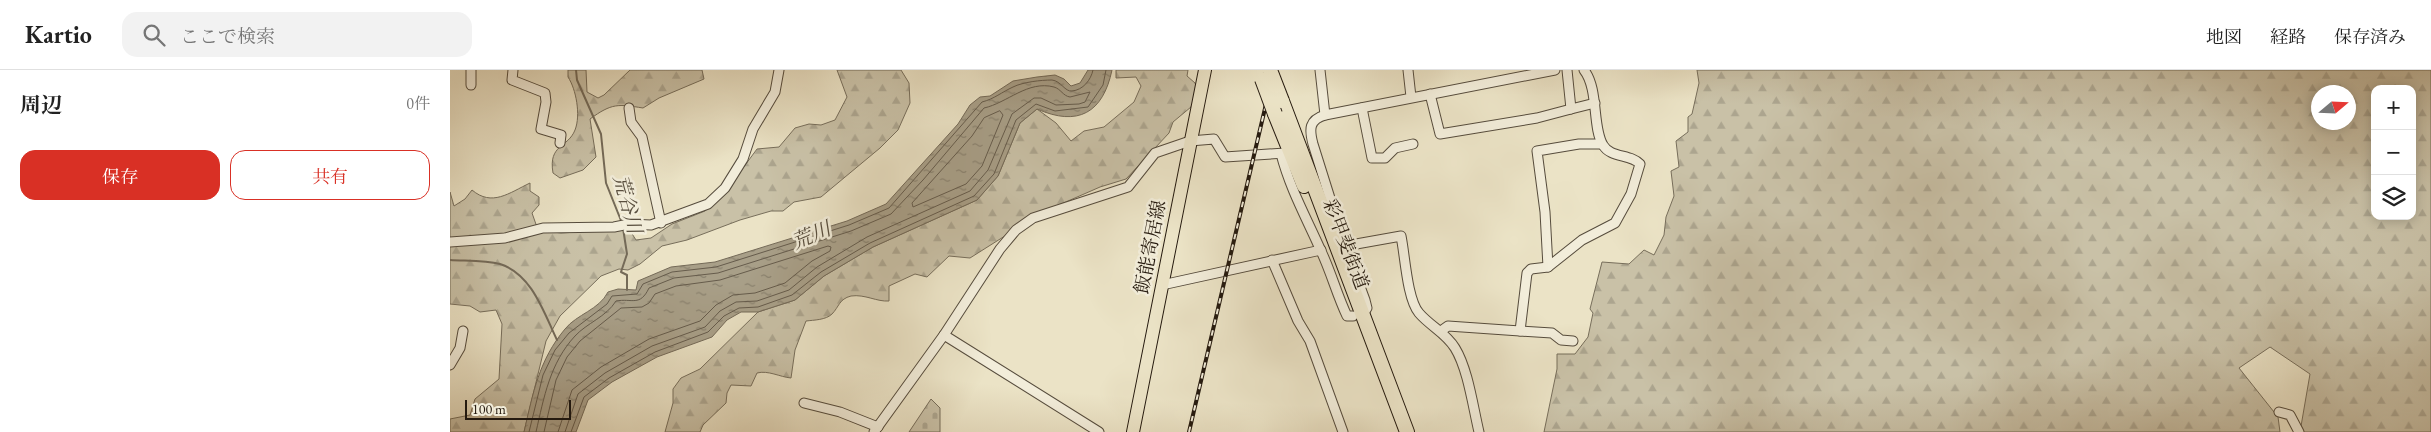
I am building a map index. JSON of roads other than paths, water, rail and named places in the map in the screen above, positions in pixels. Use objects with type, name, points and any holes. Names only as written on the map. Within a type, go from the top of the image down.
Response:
[{"type":"highway","name":"彩甲斐街道","points":[[1264,73],[1282,101],[1397,432]]},
{"type":"highway","name":"彩甲斐街道","points":[[1264,73],[1275,114],[1407,432]]},
{"type":"main road","name":"飯能寄居線","points":[[1133,432],[1205,70]]},
{"type":"street","points":[[471,70],[471,85]]},
{"type":"street","points":[[513,70],[512,80],[545,93],[546,102],[541,129],[561,135],[560,143]]},
{"type":"street","points":[[450,242],[506,238],[543,228],[614,227],[629,224],[651,225],[661,223],[708,204],[726,188],[743,159],[753,129],[775,92],[778,70]]},
{"type":"street","points":[[1320,70],[1325,115]]},
{"type":"street","points":[[1408,70],[1411,97]]},
{"type":"street","points":[[804,403],[840,412],[876,430],[944,335],[1000,249],[1025,222],[1092,197],[1128,187],[1155,153],[1190,141],[1214,139],[1225,157],[1283,154],[1302,211],[1321,250],[1342,306],[1347,316],[1358,316],[1366,308],[1365,300],[1309,145],[1311,123],[1316,118],[1325,115],[1430,94],[1512,74],[1556,70]]},
{"type":"street","points":[[1567,70],[1571,109]]},
{"type":"street","points":[[1520,331],[1527,274],[1531,269],[1548,267],[1582,240],[1615,222],[1631,194],[1640,164],[1637,160],[1611,152],[1602,144],[1595,103],[1584,70]]},
{"type":"street","points":[[1430,94],[1440,134],[1537,118],[1595,103]]},
{"type":"street","points":[[629,108],[632,122],[642,137],[661,223]]},
{"type":"street","points":[[1362,108],[1372,158],[1385,158],[1395,148],[1414,144]]},
{"type":"street","points":[[1548,267],[1545,212],[1537,151],[1579,144],[1602,144]]},
{"type":"street","points":[[1345,246],[1401,236],[1410,288],[1418,313],[1441,331],[1455,348],[1479,432]]},
{"type":"street","points":[[1162,284],[1321,250]]},
{"type":"street","points":[[1272,260],[1298,321],[1310,341],[1343,432]]},
{"type":"street","points":[[1441,331],[1448,326],[1552,333],[1561,340],[1573,341]]},
{"type":"street","points":[[450,365],[460,348],[463,331]]},
{"type":"street","points":[[944,335],[1099,432]]},
{"type":"street","points":[[2279,412],[2290,415],[2299,432]]},
{"type":"water","name":"荒川","points":[[1088,70],[1112,70],[1108,85],[1095,106],[1076,116],[1065,117],[1037,109],[1020,123],[998,176],[977,200],[873,247],[824,276],[795,300],[758,312],[741,312],[727,320],[712,337],[657,357],[612,382],[588,400],[576,432],[524,432],[538,378],[556,341],[570,324],[594,308],[608,292],[618,289],[636,290],[638,281],[671,267],[715,262],[847,221],[886,204],[958,124],[970,105],[980,97],[990,96],[1013,81],[1037,77],[1055,75],[1064,79],[1071,86],[1080,83]]},
{"type":"waterway","name":"荒谷川","points":[[576,70],[577,80],[601,134],[606,183],[622,223]]},
{"type":"waterway","name":"荒谷川","points":[[623,228],[627,254],[621,272],[627,275],[627,290]]},
{"type":"waterway","points":[[450,260],[482,261],[500,264],[521,276],[536,296],[557,340]]},
{"type":"railway","points":[[1189,432],[1274,70]]}]
